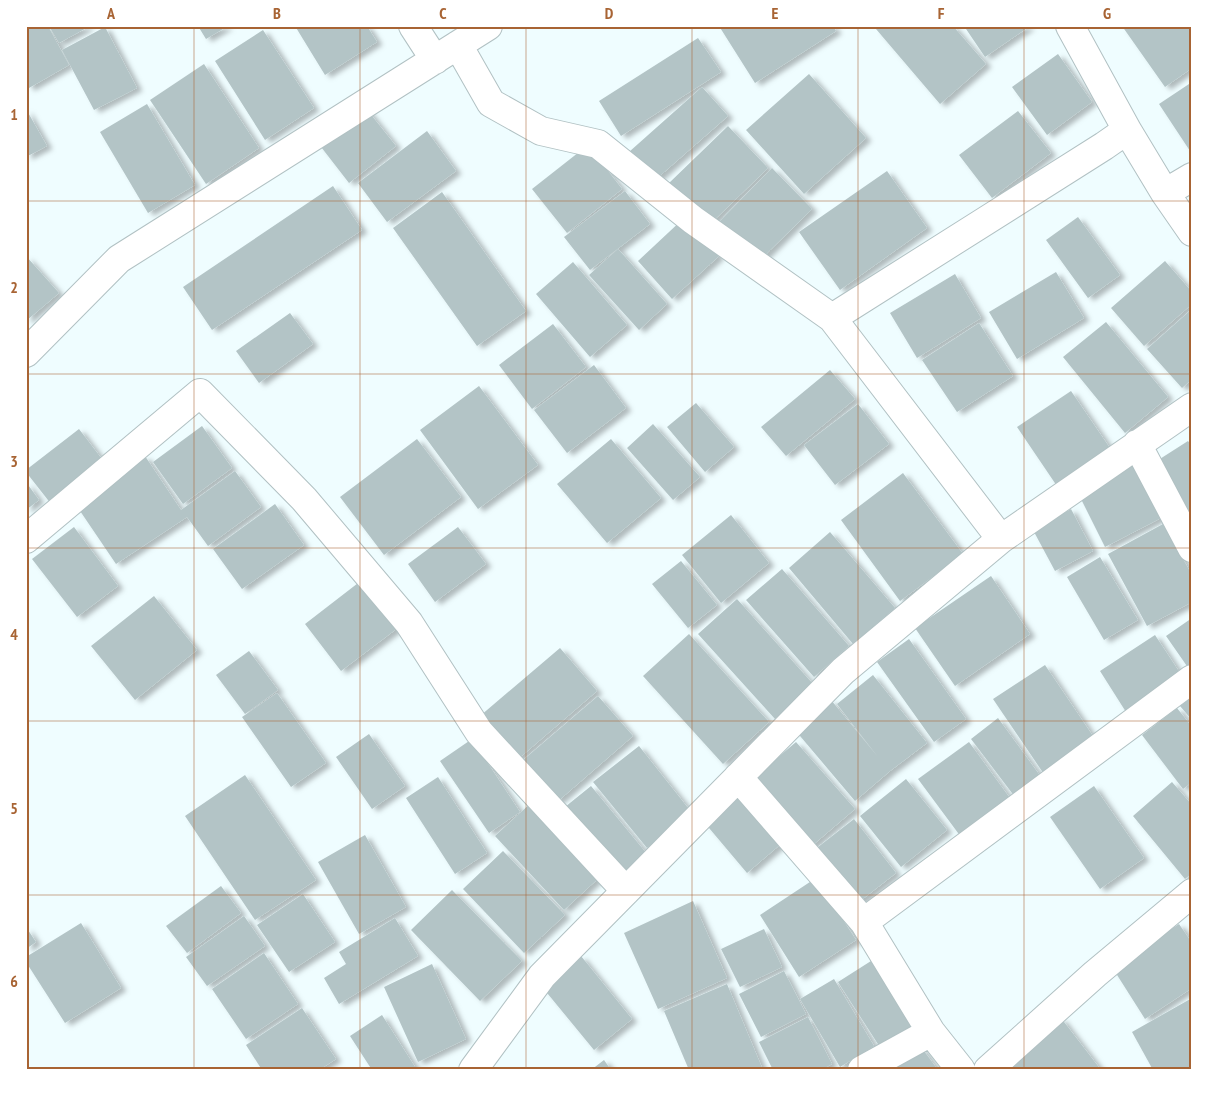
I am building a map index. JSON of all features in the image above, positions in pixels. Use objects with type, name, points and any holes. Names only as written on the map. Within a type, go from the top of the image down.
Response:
[{"type":"street","points":[[413,26],[435,60]]},
{"type":"street","points":[[26,353],[119,259],[488,26]]},
{"type":"street","points":[[1070,26],[1164,193],[1192,232]]},
{"type":"street","points":[[458,45],[491,102],[541,131],[598,144],[693,220],[832,318],[1001,539]]},
{"type":"street","points":[[832,318],[1127,130]]},
{"type":"street","points":[[1164,193],[1192,177]]},
{"type":"street","points":[[26,539],[200,393],[304,499],[409,623],[479,732],[626,891]]},
{"type":"street","points":[[473,1070],[542,976],[843,671],[1001,539],[1192,407]]},
{"type":"street","points":[[1137,444],[1192,548]]},
{"type":"street","points":[[864,922],[1192,679]]},
{"type":"street","points":[[738,777],[864,922],[931,1032],[961,1070]]},
{"type":"street","points":[[988,1070],[1095,974],[1192,893]]},
{"type":"street","points":[[862,1070],[931,1032]]},
{"type":"building","points":[[26,26],[48,26],[69,65],[29,88],[26,83]]},
{"type":"building","points":[[49,26],[90,26],[59,43]]},
{"type":"building","points":[[198,26],[228,26],[206,39]]},
{"type":"building","points":[[295,26],[367,26],[377,42],[325,75]]},
{"type":"building","points":[[719,26],[833,26],[836,31],[755,83]]},
{"type":"building","points":[[879,26],[953,26],[986,64],[940,104],[876,29]]},
{"type":"building","points":[[964,26],[1030,26],[985,57]]},
{"type":"building","points":[[1122,26],[1192,26],[1192,68],[1165,87]]},
{"type":"building","points":[[105,27],[137,88],[94,110],[62,50]]},
{"type":"building","points":[[263,30],[314,108],[265,140],[215,61]]},
{"type":"building","points":[[698,38],[721,72],[621,136],[599,101]]},
{"type":"building","points":[[1058,54],[1092,102],[1047,135],[1012,87]]},
{"type":"building","points":[[204,64],[259,148],[206,184],[150,100]]},
{"type":"building","points":[[809,74],[866,138],[804,194],[746,130]]},
{"type":"building","points":[[1192,82],[1192,154],[1159,104]]},
{"type":"building","points":[[702,87],[728,116],[654,181],[629,152]]},
{"type":"building","points":[[147,104],[195,185],[148,213],[100,132]]},
{"type":"building","points":[[364,106],[396,146],[349,183],[318,143]]},
{"type":"building","points":[[26,109],[47,146],[26,157]]},
{"type":"building","points":[[1018,111],[1051,153],[992,198],[959,155]]},
{"type":"building","points":[[728,126],[768,168],[708,226],[668,184]]},
{"type":"building","points":[[427,131],[456,171],[387,222],[358,183]]},
{"type":"building","points":[[588,145],[622,189],[567,233],[532,189]]},
{"type":"building","points":[[772,168],[812,209],[758,262],[719,222]]},
{"type":"building","points":[[887,171],[927,228],[840,290],[799,232]]},
{"type":"building","points":[[333,186],[362,230],[212,330],[183,287]]},
{"type":"building","points":[[625,191],[650,224],[590,270],[564,237]]},
{"type":"building","points":[[442,192],[526,311],[477,346],[393,228]]},
{"type":"building","points":[[1078,217],[1120,275],[1088,298],[1046,240]]},
{"type":"building","points":[[684,218],[719,256],[672,299],[638,261]]},
{"type":"building","points":[[618,249],[667,304],[639,330],[589,275]]},
{"type":"building","points":[[26,256],[59,293],[26,321]]},
{"type":"building","points":[[1165,261],[1192,292],[1192,304],[1144,346],[1111,308]]},
{"type":"building","points":[[573,262],[627,325],[590,357],[536,294]]},
{"type":"building","points":[[1056,272],[1084,318],[1017,359],[989,312]]},
{"type":"building","points":[[955,274],[981,318],[917,358],[890,313]]},
{"type":"building","points":[[1192,309],[1192,379],[1182,388],[1147,349]]},
{"type":"building","points":[[290,313],[313,344],[259,383],[236,351]]},
{"type":"building","points":[[1106,322],[1168,397],[1125,433],[1063,357]]},
{"type":"building","points":[[979,323],[1013,376],[957,412],[922,360]]},
{"type":"building","points":[[553,324],[586,367],[532,409],[499,365]]},
{"type":"building","points":[[594,365],[626,408],[567,453],[534,410]]},
{"type":"building","points":[[830,370],[855,399],[786,456],[761,427]]},
{"type":"building","points":[[479,386],[538,465],[478,509],[420,430]]},
{"type":"building","points":[[1071,391],[1114,454],[1061,492],[1017,427]]},
{"type":"building","points":[[696,403],[734,447],[705,472],[667,427]]},
{"type":"building","points":[[858,404],[889,444],[835,485],[804,445]]},
{"type":"building","points":[[653,424],[700,477],[673,500],[627,448]]},
{"type":"building","points":[[202,426],[232,468],[183,504],[153,462]]},
{"type":"building","points":[[79,429],[108,467],[55,509],[26,470]]},
{"type":"building","points":[[417,439],[461,497],[384,555],[340,497]]},
{"type":"building","points":[[611,439],[661,498],[607,543],[557,484]]},
{"type":"building","points":[[1188,441],[1192,446],[1192,514],[1186,518],[1152,464]]},
{"type":"building","points":[[145,456],[181,510],[235,471],[261,507],[208,546],[187,517],[116,564],[74,502]]},
{"type":"building","points":[[1134,464],[1161,518],[1105,547],[1078,493]]},
{"type":"building","points":[[903,473],[963,554],[900,601],[841,520]]},
{"type":"building","points":[[26,482],[39,500],[26,510]]},
{"type":"building","points":[[275,504],[304,545],[242,589],[213,549]]},
{"type":"building","points":[[1071,509],[1093,551],[1055,571],[1033,530]]},
{"type":"building","points":[[731,515],[769,563],[721,603],[682,555]]},
{"type":"building","points":[[1163,524],[1192,575],[1192,602],[1147,626],[1108,554]]},
{"type":"building","points":[[74,527],[118,586],[77,617],[32,559]]},
{"type":"building","points":[[458,527],[486,564],[435,602],[408,564]]},
{"type":"building","points":[[830,532],[895,608],[853,644],[789,568]]},
{"type":"building","points":[[1100,557],[1138,620],[1104,640],[1067,577]]},
{"type":"building","points":[[681,561],[717,605],[688,628],[652,584]]},
{"type":"building","points":[[782,569],[849,646],[814,677],[746,600]]},
{"type":"building","points":[[991,576],[1030,634],[955,686],[915,628]]},
{"type":"building","points":[[362,580],[399,627],[341,671],[305,624]]},
{"type":"building","points":[[154,596],[197,650],[135,700],[91,646]]},
{"type":"building","points":[[737,599],[813,684],[775,719],[698,634]]},
{"type":"building","points":[[1192,618],[1192,667],[1189,669],[1166,636]]},
{"type":"building","points":[[689,634],[769,722],[723,764],[643,676]]},
{"type":"building","points":[[1155,635],[1182,676],[1126,712],[1100,671]]},
{"type":"building","points":[[909,639],[966,719],[934,742],[877,662]]},
{"type":"building","points":[[560,648],[597,691],[517,760],[480,716]]},
{"type":"building","points":[[249,651],[278,690],[245,714],[216,675]]},
{"type":"building","points":[[1045,665],[1099,745],[1048,780],[993,699]]},
{"type":"building","points":[[873,675],[927,743],[855,801],[795,730],[831,700],[878,757],[837,704]]},
{"type":"building","points":[[277,693],[326,763],[291,787],[242,717]]},
{"type":"building","points":[[598,696],[633,736],[557,802],[522,761]]},
{"type":"building","points":[[1192,697],[1192,720],[1180,706]]},
{"type":"building","points":[[1177,708],[1192,727],[1192,782],[1183,789],[1142,735]]},
{"type":"building","points":[[998,718],[1041,777],[1015,797],[971,739]]},
{"type":"building","points":[[369,734],[405,786],[372,809],[336,757]]},
{"type":"building","points":[[472,739],[520,812],[489,833],[440,761]]},
{"type":"building","points":[[796,742],[855,809],[807,850],[749,782]]},
{"type":"building","points":[[969,742],[1012,801],[961,837],[918,779]]},
{"type":"building","points":[[639,746],[692,813],[647,848],[593,782]]},
{"type":"building","points":[[245,775],[316,880],[255,920],[185,816]]},
{"type":"building","points":[[438,777],[487,853],[455,874],[406,798]]},
{"type":"building","points":[[906,779],[947,830],[901,867],[860,816]]},
{"type":"building","points":[[1172,782],[1192,805],[1192,873],[1185,879],[1133,816]]},
{"type":"building","points":[[591,786],[647,854],[617,879],[560,811]]},
{"type":"building","points":[[1094,786],[1144,858],[1100,889],[1050,817]]},
{"type":"building","points":[[738,792],[782,843],[747,873],[704,822]]},
{"type":"building","points":[[533,801],[602,875],[564,910],[495,836]]},
{"type":"building","points":[[854,819],[896,873],[855,905],[813,851]]},
{"type":"building","points":[[365,835],[406,907],[359,934],[318,862]]},
{"type":"building","points":[[503,851],[565,915],[524,953],[463,889]]},
{"type":"building","points":[[816,878],[856,940],[799,977],[760,915]]},
{"type":"building","points":[[221,886],[241,913],[187,953],[166,926]]},
{"type":"building","points":[[452,890],[522,961],[480,1001],[411,930]]},
{"type":"building","points":[[303,894],[335,942],[289,972],[257,925]]},
{"type":"building","points":[[693,901],[727,978],[658,1009],[624,933]]},
{"type":"building","points":[[244,916],[265,946],[207,986],[186,957]]},
{"type":"building","points":[[395,918],[418,956],[339,1004],[324,978],[346,964],[339,952]]},
{"type":"building","points":[[81,923],[121,988],[65,1023],[26,962],[26,957]]},
{"type":"building","points":[[1179,924],[1192,943],[1192,988],[1145,1019],[1112,967]]},
{"type":"building","points":[[26,927],[36,942],[26,949]]},
{"type":"building","points":[[764,929],[782,967],[740,987],[721,949]]},
{"type":"building","points":[[264,953],[298,1004],[246,1039],[212,989]]},
{"type":"building","points":[[581,956],[632,1019],[594,1050],[543,988]]},
{"type":"building","points":[[871,961],[918,1033],[885,1055],[838,982]]},
{"type":"building","points":[[432,964],[466,1039],[418,1062],[384,987]]},
{"type":"building","points":[[784,971],[806,1014],[761,1037],[739,994]]},
{"type":"building","points":[[834,979],[874,1046],[840,1067],[800,999]]},
{"type":"building","points":[[727,984],[763,1070],[689,1070],[664,1011]]},
{"type":"building","points":[[1192,998],[1192,1070],[1153,1070],[1132,1032]]},
{"type":"building","points":[[302,1008],[336,1059],[319,1070],[262,1070],[246,1045]]},
{"type":"building","points":[[382,1015],[417,1070],[372,1070],[350,1036]]},
{"type":"building","points":[[808,1017],[832,1064],[821,1070],[773,1070],[759,1042]]},
{"type":"building","points":[[1061,1018],[1101,1070],[992,1070]]},
{"type":"building","points":[[921,1047],[938,1070],[890,1070]]},
{"type":"building","points":[[604,1060],[611,1070],[591,1070]]}]
